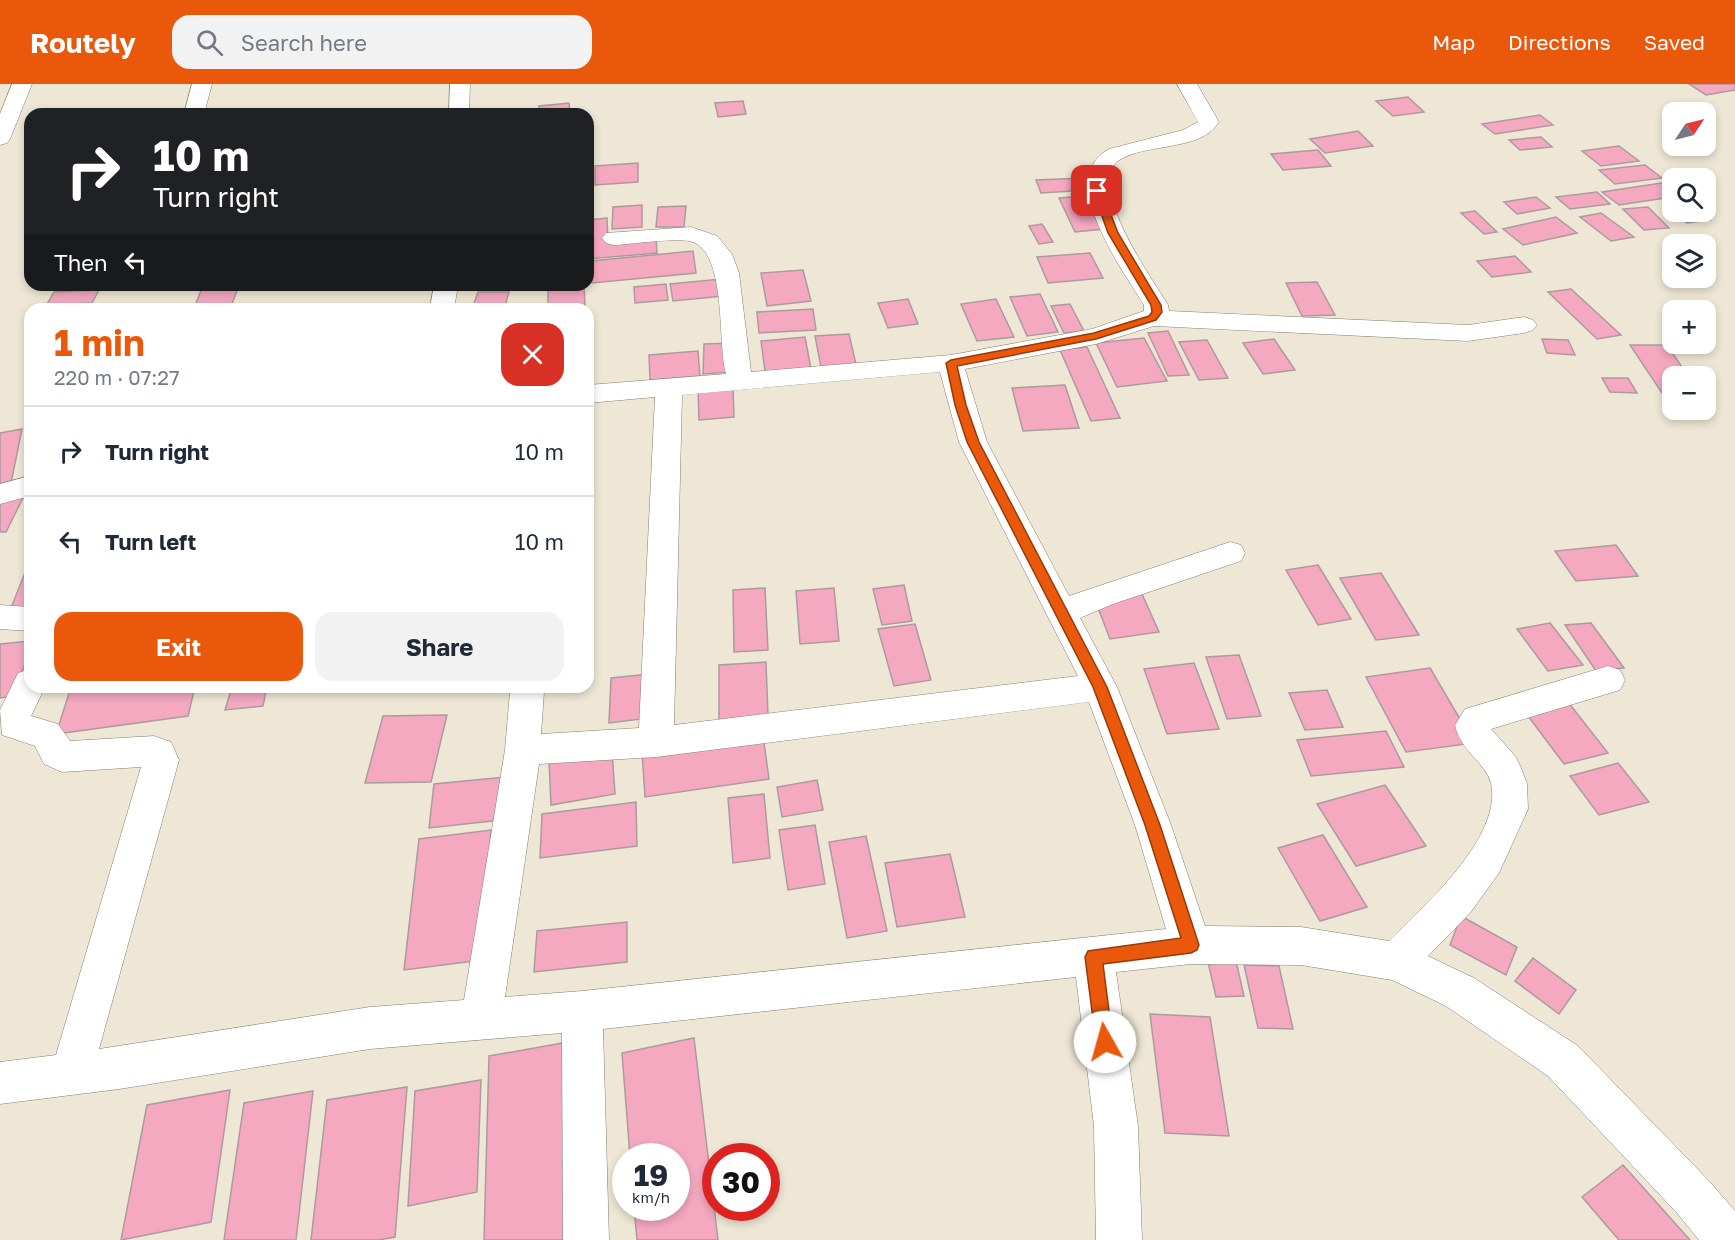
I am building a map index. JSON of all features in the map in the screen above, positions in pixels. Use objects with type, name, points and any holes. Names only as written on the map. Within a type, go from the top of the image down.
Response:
[{"type":"street","points":[[0,139],[22,84]]},
{"type":"street","points":[[196,108],[202,84]]},
{"type":"street","points":[[459,108],[460,84]]},
{"type":"street","points":[[1152,318],[1157,312],[1156,305],[1113,233],[1097,191],[1100,169],[1109,158],[1127,150],[1191,135],[1205,128],[1209,122],[1187,84]]},
{"type":"street","points":[[614,238],[690,234],[703,235],[712,242],[726,268],[741,381]]},
{"type":"street","points":[[594,394],[951,363],[1096,336],[1152,318],[1468,333],[1524,325]]},
{"type":"street","points":[[951,363],[960,405],[973,442],[1100,687],[1152,825],[1191,945]]},
{"type":"street","points":[[656,742],[669,389]]},
{"type":"street","points":[[0,494],[24,488]]},
{"type":"street","points":[[1061,613],[1093,597],[1130,584],[1193,568],[1230,553]]},
{"type":"street","points":[[0,617],[24,619]]},
{"type":"street","points":[[1396,961],[1456,900],[1486,861],[1510,809],[1509,784],[1503,768],[1474,734],[1472,725],[1477,719],[1608,680]]},
{"type":"street","points":[[523,750],[656,742],[1100,687]]},
{"type":"street","points":[[25,693],[13,718],[14,725],[50,736],[55,742],[56,753],[62,757],[154,751],[159,753],[161,760],[71,1074]]},
{"type":"street","points":[[481,1019],[523,750],[526,693]]},
{"type":"street","points":[[0,1083],[370,1028],[582,1011],[1191,945],[1300,946],[1396,961],[1460,992],[1563,1061],[1694,1197],[1729,1240]]},
{"type":"street","points":[[1094,957],[1116,1126],[1119,1240]]},
{"type":"street","points":[[582,1011],[586,1240]]},
{"type":"building","points":[[1689,84],[1735,84],[1735,90],[1706,95]]},
{"type":"building","points":[[1408,97],[1424,112],[1393,116],[1376,101]]},
{"type":"building","points":[[743,101],[746,114],[718,117],[715,103]]},
{"type":"building","points":[[569,103],[569,108],[539,108],[539,106]]},
{"type":"building","points":[[1540,115],[1553,125],[1495,134],[1482,124]]},
{"type":"building","points":[[1358,131],[1373,146],[1325,153],[1310,139]]},
{"type":"building","points":[[1541,137],[1552,147],[1520,150],[1509,140]]},
{"type":"building","points":[[1619,146],[1639,161],[1601,166],[1582,151]]},
{"type":"building","points":[[1318,150],[1331,166],[1283,170],[1271,154]]},
{"type":"building","points":[[638,163],[638,182],[595,185],[595,166]]},
{"type":"building","points":[[1645,165],[1662,178],[1615,184],[1599,170]]},
{"type":"building","points":[[1084,178],[1089,190],[1041,193],[1036,180]]},
{"type":"building","points":[[1662,183],[1662,199],[1619,205],[1602,192]]},
{"type":"building","points":[[1597,192],[1610,204],[1570,209],[1556,197]]},
{"type":"building","points":[[1086,196],[1104,229],[1075,232],[1059,198]]},
{"type":"building","points":[[1536,197],[1550,208],[1517,214],[1504,202]]},
{"type":"building","points":[[642,205],[642,227],[612,229],[613,207]]},
{"type":"building","points":[[686,206],[684,227],[656,227],[658,207]]},
{"type":"building","points":[[1648,207],[1669,228],[1644,230],[1623,209]]},
{"type":"building","points":[[1475,211],[1497,232],[1484,234],[1461,213]]},
{"type":"building","points":[[1601,213],[1634,237],[1611,241],[1580,217]]},
{"type":"building","points":[[1556,217],[1577,233],[1523,245],[1503,229]]},
{"type":"building","points":[[607,218],[608,241],[656,237],[657,253],[594,258],[594,219]]},
{"type":"building","points":[[1042,224],[1053,242],[1039,244],[1029,226]]},
{"type":"building","points":[[693,251],[696,273],[594,283],[594,261]]},
{"type":"building","points":[[1090,253],[1103,278],[1048,283],[1037,257]]},
{"type":"building","points":[[1515,256],[1531,272],[1492,277],[1477,261]]},
{"type":"building","points":[[803,270],[811,301],[767,306],[761,273]]},
{"type":"building","points":[[721,279],[723,296],[673,301],[670,284]]},
{"type":"building","points":[[1317,282],[1335,315],[1302,316],[1286,283]]},
{"type":"building","points":[[666,284],[668,300],[635,303],[634,287]]},
{"type":"building","points":[[1571,289],[1621,335],[1597,339],[1548,292]]},
{"type":"building","points":[[98,291],[92,303],[48,303],[54,292]]},
{"type":"building","points":[[201,291],[237,291],[232,303],[196,303]]},
{"type":"building","points":[[548,291],[584,291],[585,303],[548,303]]},
{"type":"building","points":[[478,292],[509,292],[506,303],[474,303]]},
{"type":"building","points":[[1040,294],[1058,332],[1027,336],[1010,297]]},
{"type":"building","points":[[908,299],[918,324],[888,328],[878,303]]},
{"type":"building","points":[[996,299],[1014,337],[977,341],[961,304]]},
{"type":"building","points":[[1070,304],[1084,331],[1064,333],[1051,306]]},
{"type":"building","points":[[813,309],[816,330],[759,333],[757,312]]},
{"type":"building","points":[[1168,331],[1189,375],[1168,376],[1148,333]]},
{"type":"building","points":[[849,334],[857,369],[822,372],[815,336]]},
{"type":"building","points":[[805,337],[812,374],[766,379],[761,341]]},
{"type":"building","points":[[1144,338],[1167,381],[1117,387],[1096,343]]},
{"type":"building","points":[[1274,339],[1295,370],[1263,374],[1243,343]]},
{"type":"building","points":[[1542,339],[1568,340],[1575,355],[1547,353]]},
{"type":"building","points":[[1207,340],[1228,378],[1199,380],[1179,342]]},
{"type":"building","points":[[732,343],[732,372],[703,374],[704,344]]},
{"type":"building","points":[[1630,345],[1662,345],[1662,354],[1673,354],[1681,366],[1662,366],[1662,393]]},
{"type":"building","points":[[1087,347],[1120,418],[1091,421],[1060,350]]},
{"type":"building","points":[[698,351],[700,376],[650,380],[649,355]]},
{"type":"building","points":[[1602,378],[1628,378],[1637,393],[1610,392]]},
{"type":"building","points":[[1065,385],[1079,428],[1023,431],[1012,388]]},
{"type":"building","points":[[733,386],[734,417],[699,420],[698,389]]},
{"type":"building","points":[[22,429],[10,488],[0,490],[0,433]]},
{"type":"building","points":[[23,498],[6,532],[0,532],[0,499]]},
{"type":"building","points":[[1616,545],[1638,576],[1576,581],[1555,551]]},
{"type":"building","points":[[1318,565],[1351,619],[1318,625],[1286,570]]},
{"type":"building","points":[[1381,573],[1419,635],[1376,640],[1340,578]]},
{"type":"building","points":[[24,575],[24,607],[11,608]]},
{"type":"building","points":[[904,585],[912,621],[882,625],[873,589]]},
{"type":"building","points":[[765,588],[768,650],[734,652],[733,590]]},
{"type":"building","points":[[834,588],[839,641],[800,644],[796,591]]},
{"type":"building","points":[[1142,594],[1159,632],[1110,639],[1095,600]]},
{"type":"building","points":[[1550,623],[1583,665],[1548,671],[1517,629]]},
{"type":"building","points":[[1591,623],[1624,668],[1596,671],[1565,625]]},
{"type":"building","points":[[915,624],[931,680],[894,686],[878,629]]},
{"type":"building","points":[[24,642],[24,666],[13,696],[0,698],[0,644]]},
{"type":"building","points":[[1239,655],[1261,716],[1227,719],[1206,657]]},
{"type":"building","points":[[766,662],[768,716],[719,720],[719,665]]},
{"type":"building","points":[[1194,663],[1219,729],[1167,734],[1144,669]]},
{"type":"building","points":[[1430,668],[1474,743],[1406,752],[1366,677]]},
{"type":"building","points":[[649,674],[649,718],[609,723],[611,678]]},
{"type":"building","points":[[1327,690],[1343,727],[1305,730],[1289,693]]},
{"type":"building","points":[[69,693],[194,693],[188,716],[56,734]]},
{"type":"building","points":[[230,693],[266,693],[263,706],[225,710]]},
{"type":"building","points":[[1568,702],[1608,753],[1564,764],[1525,712]]},
{"type":"building","points":[[447,715],[431,782],[365,783],[383,716]]},
{"type":"building","points":[[1386,731],[1404,767],[1311,776],[1297,740]]},
{"type":"building","points":[[763,735],[769,779],[645,797],[642,752]]},
{"type":"building","points":[[612,750],[615,794],[551,805],[549,761]]},
{"type":"building","points":[[1618,763],[1649,802],[1599,815],[1570,776]]},
{"type":"building","points":[[505,777],[501,820],[429,828],[434,784]]},
{"type":"building","points":[[817,780],[823,810],[782,817],[777,787]]},
{"type":"building","points":[[1385,785],[1426,846],[1356,866],[1317,804]]},
{"type":"building","points":[[764,794],[770,858],[733,863],[728,798]]},
{"type":"building","points":[[636,802],[637,846],[540,858],[542,814]]},
{"type":"building","points":[[815,825],[825,884],[788,890],[779,830]]},
{"type":"building","points":[[491,830],[482,960],[404,970],[419,839]]},
{"type":"building","points":[[1323,835],[1367,907],[1320,921],[1278,848]]},
{"type":"building","points":[[866,836],[887,931],[847,938],[829,842]]},
{"type":"building","points":[[950,854],[965,917],[897,927],[885,863]]},
{"type":"building","points":[[1461,916],[1517,947],[1506,975],[1450,945]]},
{"type":"building","points":[[627,922],[627,962],[534,972],[537,931]]},
{"type":"building","points":[[1533,958],[1576,990],[1559,1014],[1515,981]]},
{"type":"building","points":[[1236,961],[1244,996],[1216,997],[1208,962]]},
{"type":"building","points":[[1244,965],[1279,966],[1293,1029],[1258,1028]]},
{"type":"building","points":[[1150,1014],[1210,1017],[1229,1136],[1165,1133]]},
{"type":"building","points":[[694,1038],[706,1143],[702,1143],[702,1221],[716,1221],[718,1240],[637,1240],[635,1221],[690,1221],[690,1143],[629,1143],[622,1053]]},
{"type":"building","points":[[574,1041],[578,1240],[484,1240],[489,1056]]},
{"type":"building","points":[[481,1080],[477,1192],[408,1206],[415,1091]]},
{"type":"building","points":[[407,1087],[395,1237],[378,1240],[311,1240],[327,1100]]},
{"type":"building","points":[[230,1090],[211,1222],[121,1240],[147,1105]]},
{"type":"building","points":[[313,1091],[296,1240],[224,1240],[244,1103]]},
{"type":"building","points":[[1623,1165],[1690,1240],[1619,1240],[1582,1197]]},
{"type":"route","points":[[1097,191],[1113,233],[1156,305],[1157,312],[1152,318],[1096,336],[951,363],[960,405],[973,442],[1000,498],[1100,687],[1152,825],[1191,945],[1094,957],[1105,1042]]}]
